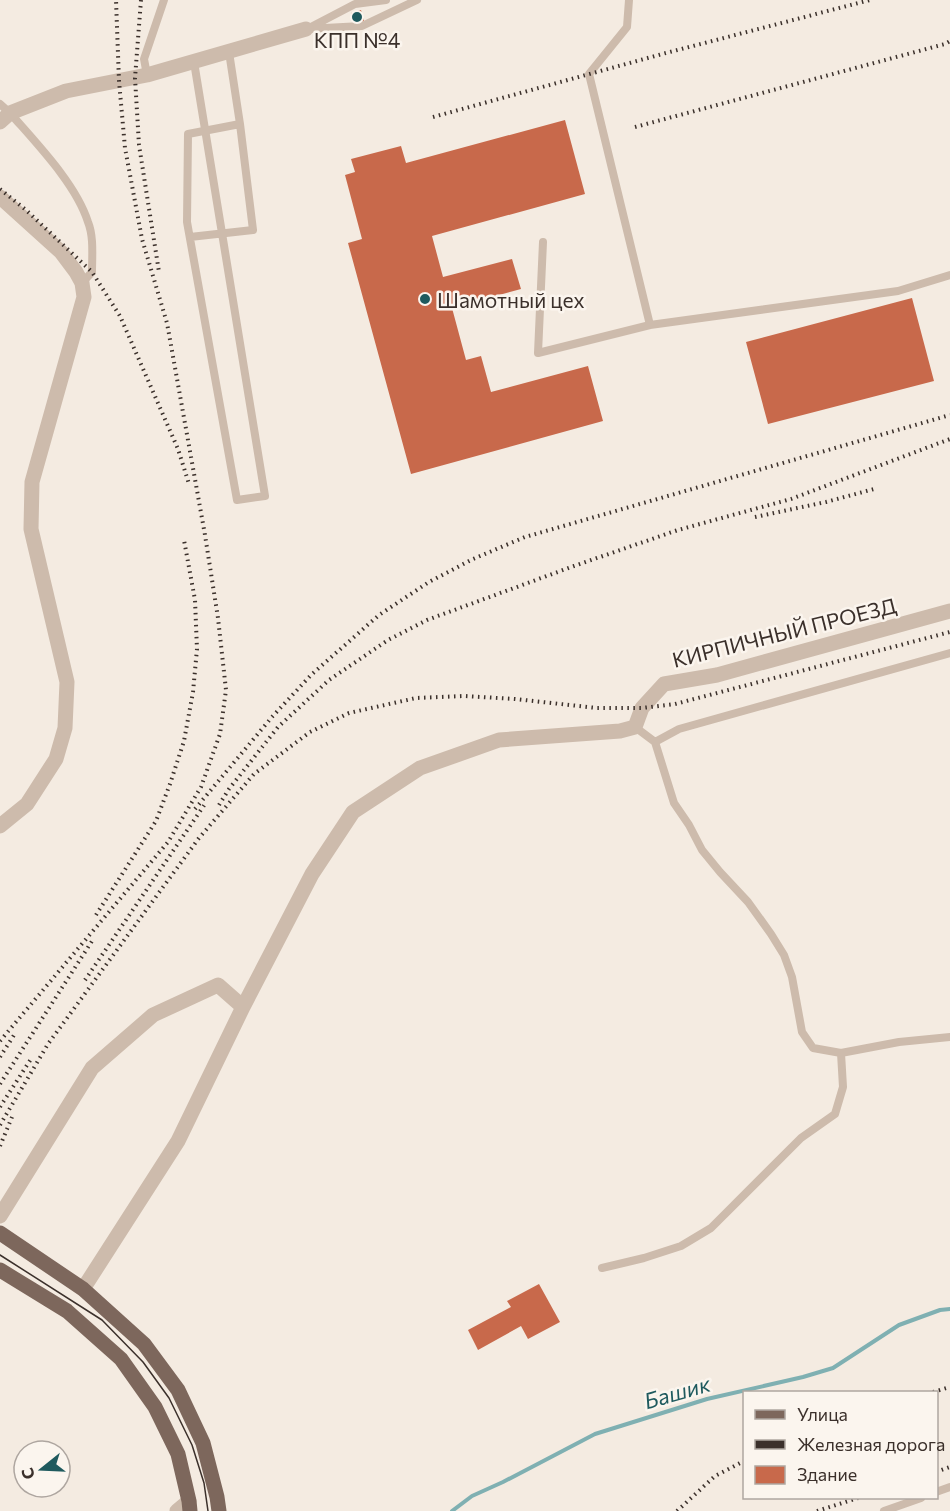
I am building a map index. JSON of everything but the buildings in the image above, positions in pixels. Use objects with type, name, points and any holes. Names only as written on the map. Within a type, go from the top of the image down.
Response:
[{"type":"main road","points":[[0,1233],[83,1289],[144,1344],[178,1390],[203,1443],[219,1511]]},
{"type":"main road","points":[[2,1271],[67,1311],[121,1359],[155,1407],[178,1455],[185,1508]]},
{"type":"street","points":[[4,113],[66,91],[147,75],[306,29]]},
{"type":"street","points":[[0,197],[61,252],[82,283],[84,297],[32,482],[31,529],[67,682],[64,728],[56,759],[27,804],[0,826]]},
{"type":"street","name":"КИРПИЧНЫЙ ПРОЕЗД","points":[[635,727],[642,708],[664,684],[717,675],[950,611]]},
{"type":"street","points":[[83,1289],[178,1141],[243,1006],[312,874],[353,812],[420,768],[499,740],[620,731],[635,727]]},
{"type":"street","points":[[0,1216],[92,1068],[153,1015],[218,985],[243,1006]]},
{"type":"lane","points":[[147,75],[144,59],[164,0]]},
{"type":"lane","points":[[306,29],[354,4],[386,0]]},
{"type":"lane","points":[[306,29],[362,26],[417,0]]},
{"type":"lane","points":[[629,0],[627,27],[589,74],[650,325]]},
{"type":"lane","points":[[190,237],[254,230],[229,52]]},
{"type":"lane","points":[[194,62],[205,131],[265,496],[237,500],[187,222],[188,134],[205,131],[240,124]]},
{"type":"lane","points":[[4,113],[73,188],[89,222],[92,272],[82,283]]},
{"type":"lane","points":[[543,242],[538,353],[650,325],[898,291],[950,275]]},
{"type":"lane","points":[[655,742],[679,729],[950,653]]},
{"type":"lane","points":[[635,727],[655,742],[674,802],[702,850],[748,902],[784,955],[792,977],[802,1032],[813,1048],[842,1053],[898,1042],[950,1037]]},
{"type":"lane","points":[[602,1268],[681,1246],[711,1228],[801,1138],[835,1114],[843,1087],[842,1053]]},
{"type":"lane","points":[[884,1511],[916,1499]]},
{"type":"waterway","name":"Башик","points":[[452,1511],[472,1496],[595,1434],[707,1399],[833,1368],[899,1325],[940,1310],[950,1309]]},
{"type":"tram line","points":[[0,1255],[102,1320],[143,1362],[169,1398],[192,1445],[204,1483],[208,1511]]},
{"type":"railway","points":[[0,1041],[168,842],[201,787],[220,734],[226,690],[205,535],[167,323],[142,239],[125,148],[119,81],[116,0]]},
{"type":"railway","points":[[141,0],[135,78],[139,145],[159,272]]},
{"type":"railway","points":[[433,117],[870,0]]},
{"type":"railway","points":[[635,127],[950,41]]},
{"type":"railway","points":[[0,189],[26,210],[92,272],[120,316],[178,449],[189,484]]},
{"type":"railway","points":[[195,809],[272,717],[311,675],[379,615],[429,582],[473,559],[525,537],[950,415]]},
{"type":"railway","points":[[219,805],[278,727],[329,680],[388,640],[427,620],[678,530],[791,499],[950,439]]},
{"type":"railway","points":[[755,517],[874,489]]},
{"type":"railway","points":[[96,915],[156,821],[184,741],[193,692],[197,649],[195,600],[184,540]]},
{"type":"railway","points":[[0,1125],[48,1044],[199,838],[254,774],[310,732],[349,713],[416,698],[464,696],[597,708],[642,708],[675,704],[950,632]]},
{"type":"railway","points":[[85,980],[205,804]]},
{"type":"railway","points":[[0,1084],[94,938]]},
{"type":"railway","points":[[0,1057],[16,1032]]},
{"type":"railway","points":[[0,1107],[31,1059]]},
{"type":"railway","points":[[0,1146],[12,1117]]},
{"type":"railway","points":[[936,1391],[950,1387]]},
{"type":"railway","points":[[677,1511],[715,1476],[743,1462]]},
{"type":"railway","points":[[938,1471],[950,1467]]},
{"type":"railway","points":[[817,1511],[855,1499]]},
{"type":"place","name":"КПП №4","points":[[357,17]]},
{"type":"place","name":"Шамотный цех","points":[[425,299]]}]
